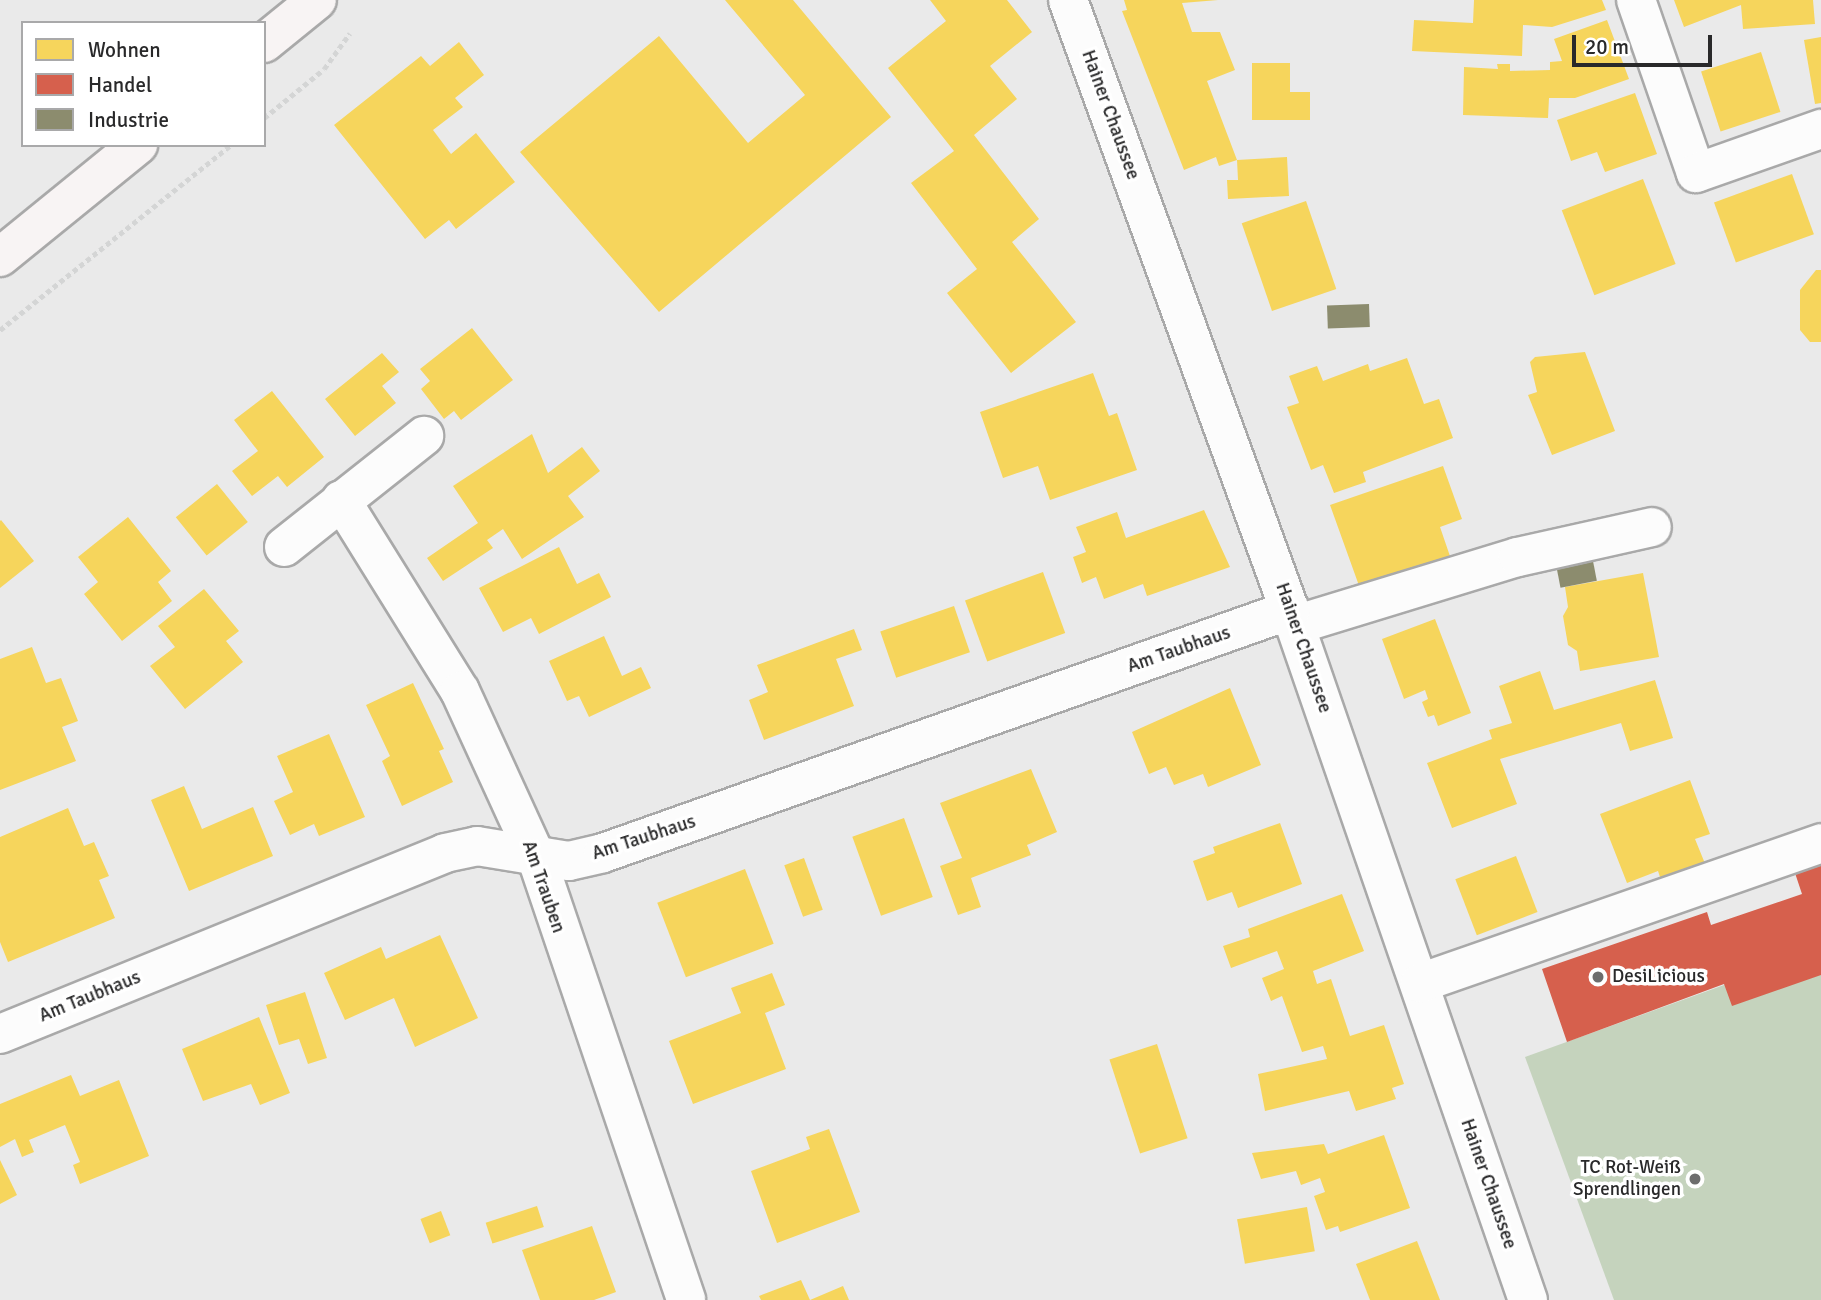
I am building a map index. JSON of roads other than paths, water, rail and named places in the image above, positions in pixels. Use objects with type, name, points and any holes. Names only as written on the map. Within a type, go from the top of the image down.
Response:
[{"type":"main road","points":[[266,42],[332,10]]},
{"type":"main road","points":[[0,257],[136,147]]},
{"type":"street","name":"Hainer Chaussee","points":[[1068,0],[1292,617],[1528,1300]]},
{"type":"street","points":[[1636,0],[1696,173],[1821,129]]},
{"type":"street","points":[[284,547],[424,436]]},
{"type":"street","name":"Am Trauben","points":[[341,500],[460,691],[537,859],[687,1300]]},
{"type":"street","name":"Am Taubhaus","points":[[0,1034],[445,853],[477,846],[537,859],[569,861],[603,853],[1292,617],[1518,557],[1652,527]]},
{"type":"street","points":[[1420,983],[1821,844]]},
{"type":"place","name":"DesiLicious","points":[[1598,977]]},
{"type":"place","name":"TC Rot-Weiß Sprendlingen","points":[[1695,1179]]}]
